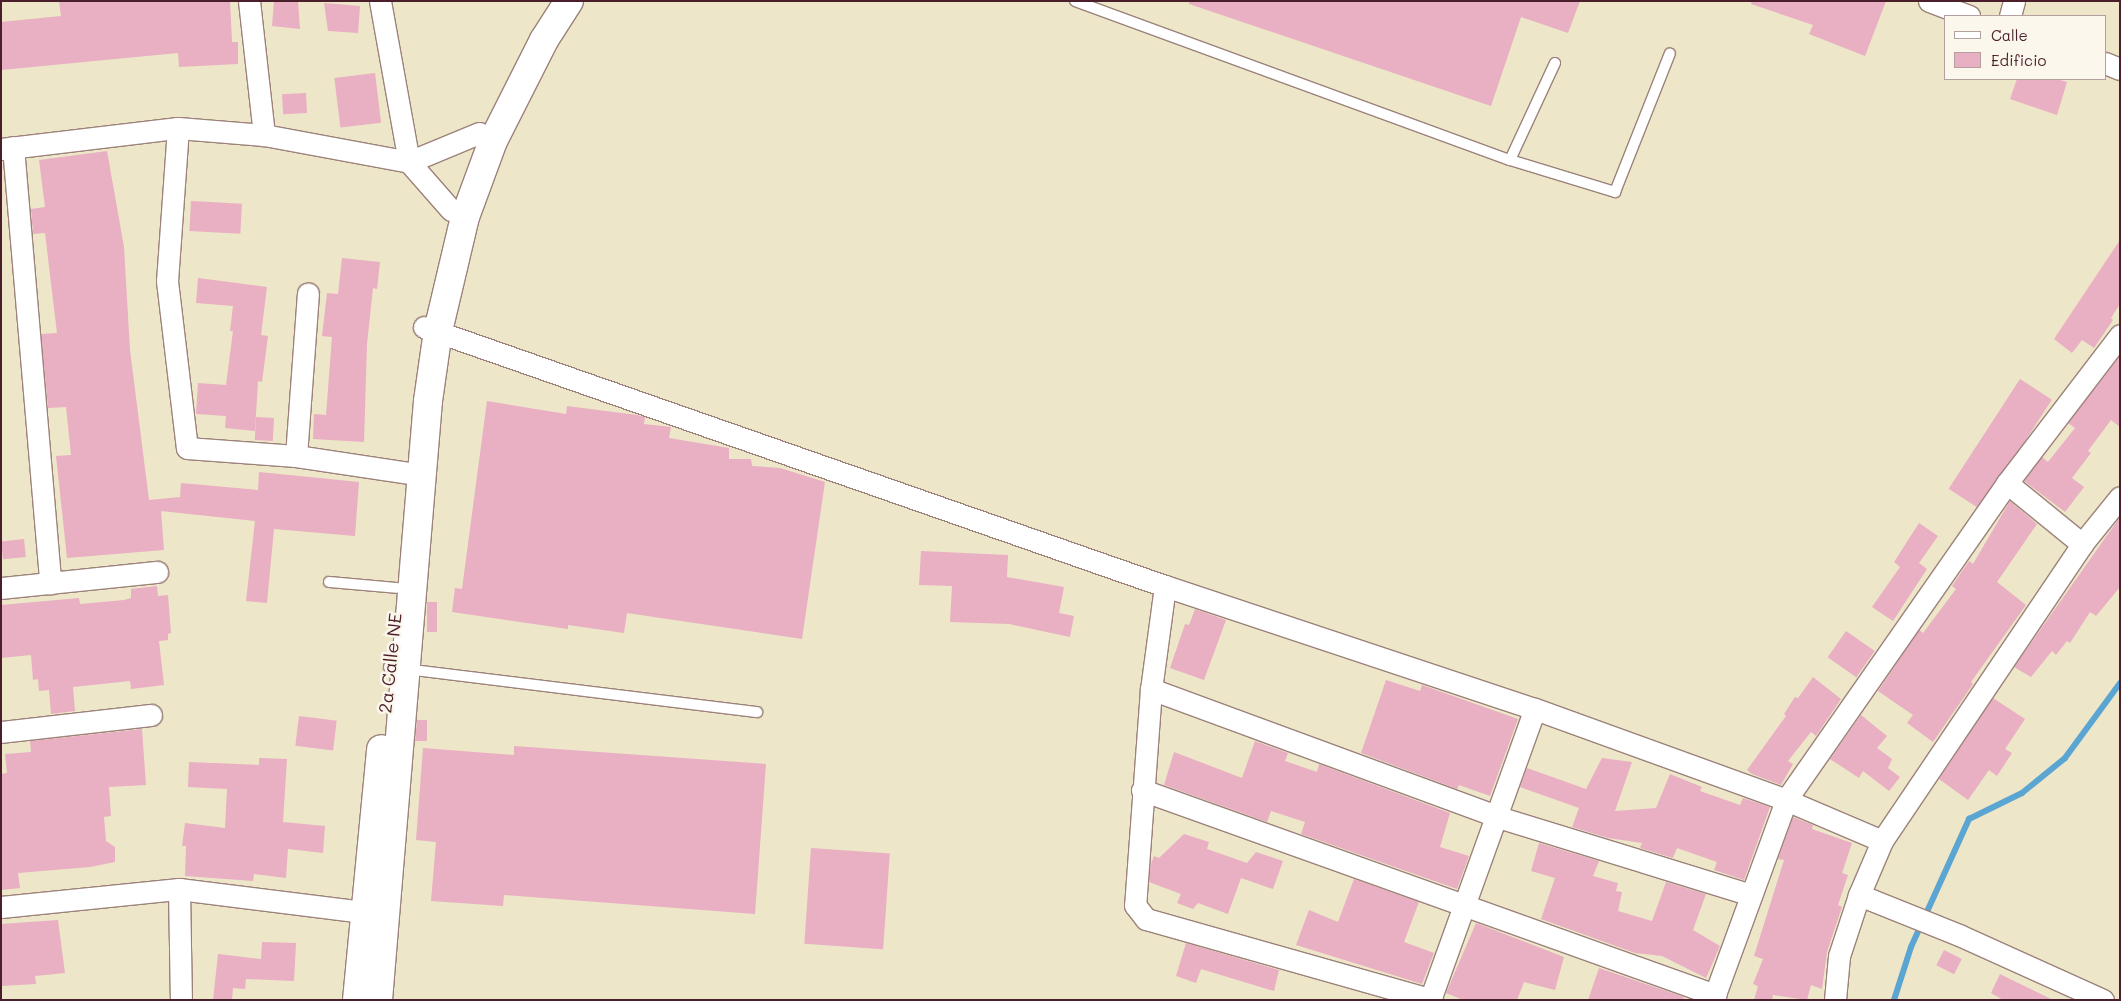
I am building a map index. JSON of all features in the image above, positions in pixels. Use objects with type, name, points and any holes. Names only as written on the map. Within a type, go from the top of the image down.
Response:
[{"type":"main road","points":[[431,329],[451,210],[479,134],[532,30],[550,1]]},
{"type":"main road","points":[[431,329],[465,217],[493,141],[544,40],[569,1]]},
{"type":"main road","name":"2a Calle NE","points":[[378,1000],[376,913],[415,474],[431,329]]},
{"type":"main road","name":"2a Calle NE","points":[[398,668],[397,588],[415,474]]},
{"type":"main road","name":"2a Calle NE","points":[[357,1000],[376,913]]},
{"type":"street","points":[[249,1],[264,135]]},
{"type":"street","points":[[380,1],[410,162],[451,210]]},
{"type":"street","points":[[1929,1],[1966,15]]},
{"type":"street","points":[[2010,15],[2014,1]]},
{"type":"street","points":[[2106,63],[2120,68]]},
{"type":"street","points":[[178,128],[167,281],[187,448],[296,456],[415,474]]},
{"type":"street","points":[[50,583],[7,148],[178,128],[264,135],[410,162],[479,134]]},
{"type":"street","points":[[296,456],[308,293]]},
{"type":"street","points":[[431,329],[1164,586],[1535,709],[1786,800],[1882,841]]},
{"type":"street","points":[[1142,790],[1714,997],[1786,800],[2007,483],[2120,335]]},
{"type":"street","points":[[2007,483],[2082,544]]},
{"type":"street","points":[[1836,1000],[1840,956],[1859,895],[1882,841],[2082,544],[2120,497]]},
{"type":"street","points":[[1,588],[157,572]]},
{"type":"street","points":[[1164,586],[1151,689],[1142,790],[1135,905],[1146,919],[1431,1000],[1464,905],[1498,817],[1535,709]]},
{"type":"street","points":[[1151,689],[1498,817],[1751,895]]},
{"type":"street","points":[[1,732],[151,715]]},
{"type":"street","points":[[179,890],[182,1000]]},
{"type":"street","points":[[1,907],[179,890],[376,913]]},
{"type":"street","points":[[1859,895],[1959,935],[2103,1000]]},
{"type":"lane","points":[[1075,1],[1510,160],[1615,192],[1670,53]]},
{"type":"lane","points":[[1510,160],[1555,63]]},
{"type":"lane","points":[[329,582],[397,588]]},
{"type":"lane","points":[[398,668],[757,712]]},
{"type":"building","points":[[59,1],[230,1],[232,42],[238,42],[238,64],[179,67],[178,53],[1,70],[1,22],[61,16]]},
{"type":"building","points":[[274,1],[298,1],[300,29],[272,26]]},
{"type":"building","points":[[1189,1],[1580,1],[1568,33],[1521,17],[1491,106],[1189,4]]},
{"type":"building","points":[[1752,1],[1886,1],[1865,56],[1809,34],[1813,25],[1751,4]]},
{"type":"building","points":[[324,3],[360,6],[358,33],[328,31]]},
{"type":"building","points":[[375,73],[381,123],[340,128],[334,78]]},
{"type":"building","points":[[2017,80],[2060,80],[2067,82],[2057,115],[2010,99]]},
{"type":"building","points":[[306,93],[307,113],[283,114],[282,94]]},
{"type":"building","points":[[107,151],[124,247],[130,350],[149,500],[180,497],[181,483],[258,490],[259,472],[359,482],[355,536],[274,529],[267,603],[246,601],[255,521],[161,511],[164,550],[67,558],[56,456],[71,455],[66,407],[48,408],[41,334],[57,333],[45,233],[33,234],[31,209],[45,207],[39,160]]},
{"type":"building","points":[[191,201],[242,204],[240,234],[189,231]]},
{"type":"building","points":[[2120,240],[2120,304],[2111,318],[2113,320],[2094,348],[2082,340],[2072,353],[2054,339]]},
{"type":"building","points":[[342,258],[380,262],[377,289],[373,288],[367,344],[364,442],[313,439],[314,414],[326,415],[332,337],[322,336],[327,293],[338,294]]},
{"type":"building","points":[[198,278],[267,287],[261,335],[268,336],[262,382],[258,381],[255,431],[225,428],[226,416],[196,414],[198,383],[226,385],[233,331],[230,331],[233,306],[196,303]]},
{"type":"building","points":[[2120,356],[2120,427],[2111,420],[2088,451],[2091,453],[2072,478],[2084,487],[2065,512],[2024,481],[2042,457],[2048,462],[2075,428],[2068,423]]},
{"type":"building","points":[[2020,379],[2052,400],[1981,510],[1949,489]]},
{"type":"building","points":[[487,401],[566,414],[567,406],[637,415],[645,417],[644,424],[671,427],[669,438],[729,448],[729,459],[751,459],[752,466],[780,468],[825,482],[802,639],[627,613],[624,633],[568,625],[568,629],[452,612],[455,588],[462,589]]},
{"type":"building","points":[[256,417],[274,418],[273,441],[255,440]]},
{"type":"building","points":[[2010,501],[2037,524],[1997,582],[2026,605],[1971,682],[1973,684],[1933,742],[1907,723],[1913,715],[1878,691],[1919,630],[1923,633],[1956,589],[1952,586],[1969,561],[1973,564]]},
{"type":"building","points":[[2120,517],[2120,587],[2096,616],[2090,612],[2070,643],[2067,641],[2056,655],[2052,651],[2031,677],[2014,667]]},
{"type":"building","points":[[1919,523],[1938,536],[1919,563],[1927,569],[1893,621],[1872,607],[1900,567],[1894,562]]},
{"type":"building","points":[[24,539],[26,557],[3,559],[1,541]]},
{"type":"building","points":[[921,551],[1008,555],[1007,577],[1064,587],[1059,613],[1074,616],[1070,637],[1009,624],[950,622],[952,586],[919,585]]},
{"type":"building","points":[[157,586],[158,596],[168,595],[171,633],[168,634],[168,640],[159,641],[164,685],[131,689],[130,681],[73,687],[75,711],[51,714],[49,690],[39,691],[38,679],[33,680],[31,655],[1,658],[1,605],[79,598],[80,604],[124,600],[131,598],[131,589]]},
{"type":"building","points":[[427,602],[437,602],[437,632],[427,632]]},
{"type":"building","points":[[1195,609],[1226,620],[1204,680],[1170,668],[1185,624],[1189,625]]},
{"type":"building","points":[[1846,631],[1875,651],[1856,677],[1828,657]]},
{"type":"building","points":[[1813,677],[1841,699],[1816,736],[1811,732],[1788,761],[1793,764],[1781,785],[1752,774],[1747,770],[1786,716],[1784,714],[1795,697],[1798,698]]},
{"type":"building","points":[[1386,680],[1420,691],[1422,685],[1518,719],[1490,796],[1459,785],[1457,789],[1361,753]]},
{"type":"building","points":[[1993,698],[2025,719],[2005,749],[2012,753],[1997,776],[1989,770],[1968,800],[1939,779]]},
{"type":"building","points":[[1861,715],[1887,736],[1877,748],[1892,759],[1888,768],[1900,777],[1889,791],[1863,771],[1859,778],[1830,759]]},
{"type":"building","points":[[299,716],[337,721],[333,750],[295,746]]},
{"type":"building","points":[[417,720],[427,720],[427,741],[415,741]]},
{"type":"building","points":[[142,729],[146,785],[109,787],[111,816],[104,817],[106,841],[115,847],[115,862],[90,867],[18,873],[20,888],[1,890],[1,774],[7,773],[5,754],[31,752],[30,741]]},
{"type":"building","points":[[1255,741],[1288,753],[1285,761],[1317,772],[1319,764],[1450,813],[1440,847],[1469,856],[1457,889],[1301,834],[1305,822],[1271,811],[1267,822],[1164,785],[1174,752],[1242,778]]},
{"type":"building","points":[[514,746],[766,764],[755,914],[504,895],[503,906],[431,901],[436,842],[416,840],[423,748],[514,755]]},
{"type":"building","points":[[259,758],[287,759],[283,822],[325,826],[323,853],[288,849],[286,878],[254,874],[253,881],[185,876],[186,846],[182,846],[185,823],[225,828],[227,789],[188,787],[189,762],[259,765]]},
{"type":"building","points":[[1602,758],[1632,762],[1615,811],[1656,808],[1670,774],[1702,787],[1700,791],[1740,805],[1743,798],[1770,807],[1744,880],[1714,870],[1717,862],[1677,848],[1673,858],[1640,848],[1642,843],[1608,838],[1572,827],[1579,808],[1520,787],[1527,768],[1586,789]]},
{"type":"building","points":[[1793,817],[1813,825],[1812,829],[1852,843],[1842,873],[1848,875],[1838,905],[1842,907],[1827,952],[1822,989],[1811,985],[1807,1000],[1773,995],[1772,1000],[1754,1000],[1758,986],[1753,984],[1763,959],[1754,956],[1784,860],[1778,859]]},
{"type":"building","points":[[1184,834],[1209,842],[1207,849],[1247,863],[1256,852],[1283,861],[1273,889],[1241,878],[1228,914],[1198,903],[1193,909],[1177,903],[1181,894],[1149,882],[1150,867],[1154,856],[1159,858]]},
{"type":"building","points":[[1539,843],[1599,861],[1593,876],[1618,883],[1616,891],[1622,892],[1618,911],[1652,921],[1666,882],[1706,894],[1693,930],[1720,946],[1706,978],[1662,956],[1635,953],[1541,919],[1555,878],[1531,871]]},
{"type":"building","points":[[811,848],[890,854],[883,949],[804,944]]},
{"type":"building","points":[[1354,879],[1419,902],[1404,942],[1434,953],[1422,984],[1296,945],[1309,910],[1338,922]]},
{"type":"building","points":[[58,920],[65,973],[35,976],[36,984],[1,986],[1,924]]},
{"type":"building","points":[[1476,923],[1564,957],[1555,990],[1524,982],[1517,1000],[1463,1000],[1446,993]]},
{"type":"building","points":[[262,942],[296,943],[294,981],[246,979],[245,989],[233,988],[232,1000],[213,1000],[218,954],[261,959]]},
{"type":"building","points":[[1186,943],[1279,970],[1274,991],[1201,969],[1196,983],[1176,976]]},
{"type":"building","points":[[1944,950],[1962,959],[1954,974],[1936,965]]},
{"type":"building","points":[[1599,968],[1684,997],[1683,1000],[1588,1000]]},
{"type":"building","points":[[2000,974],[2053,1000],[2003,1000],[1991,993]]},
{"type":"waterway","points":[[1894,1000],[1911,947],[1969,819],[2022,793],[2065,758],[2120,683]]}]
